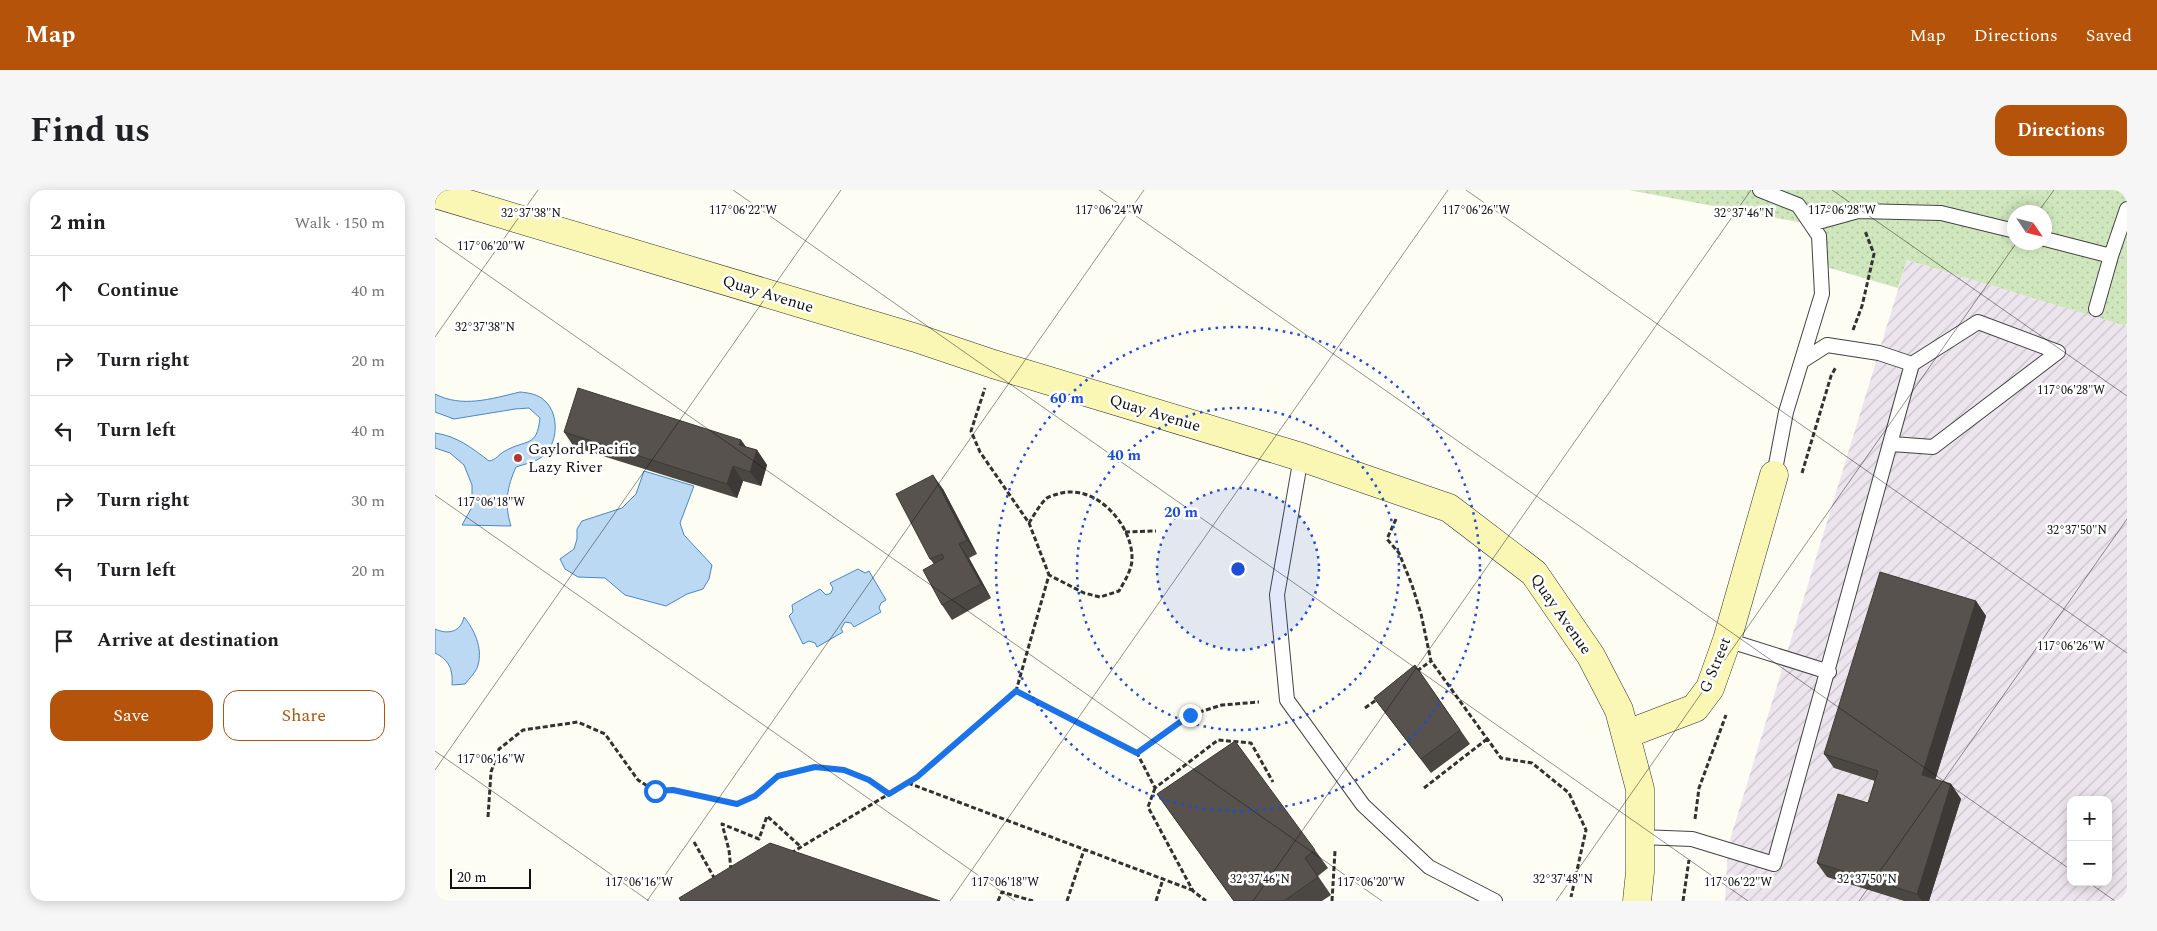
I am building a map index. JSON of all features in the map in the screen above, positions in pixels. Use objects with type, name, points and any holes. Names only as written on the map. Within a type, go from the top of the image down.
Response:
[{"type":"street","name":"Quay Avenue","points":[[435,194],[906,335],[993,364],[1301,458],[1449,508],[1534,573],[1591,656],[1619,710],[1627,734]]},
{"type":"street","name":"G Street","points":[[1627,734],[1695,708],[1710,688],[1727,640],[1773,474]]},
{"type":"street","points":[[1627,734],[1640,789],[1640,872],[1637,901]]},
{"type":"lane","points":[[1760,190],[1799,205],[1819,236],[1822,294],[1786,412],[1773,474]]},
{"type":"lane","points":[[2096,309],[2127,208]]},
{"type":"lane","points":[[1811,224],[1858,211],[1941,213],[2007,229]]},
{"type":"lane","points":[[2052,241],[2111,256]]},
{"type":"lane","points":[[1640,837],[1692,839],[1774,864],[1892,444],[1912,364],[1978,322],[2058,352],[1933,448],[1892,444]]},
{"type":"lane","points":[[1802,361],[1827,346],[1879,353],[1912,364]]},
{"type":"lane","points":[[1301,458],[1277,595],[1287,700],[1363,805],[1429,867],[1495,901]]},
{"type":"lane","points":[[1727,640],[1829,672]]},
{"type":"path","points":[[785,857],[917,777],[1016,691],[1049,575],[1029,523],[980,452],[971,432],[985,387]]},
{"type":"path","points":[[1029,523],[1048,497],[1066,492],[1085,494],[1101,503],[1115,515],[1131,544],[1133,561],[1119,591],[1100,597],[1085,593],[1049,575]]},
{"type":"path","points":[[1398,515],[1387,539],[1399,553],[1411,586],[1421,614],[1431,661],[1501,758],[1533,764],[1569,793],[1586,830],[1571,897]]},
{"type":"path","points":[[1125,532],[1157,531]]},
{"type":"path","points":[[1416,672],[1431,661]]},
{"type":"path","points":[[1016,691],[1137,753],[1155,788]]},
{"type":"path","points":[[1365,708],[1387,692]]},
{"type":"path","points":[[1137,753],[1190,715],[1222,705],[1259,702]]},
{"type":"path","points":[[488,816],[491,772],[499,749],[523,730],[578,722],[605,734],[638,780],[655,791],[673,790],[737,804],[755,796],[778,776],[815,767],[844,770],[869,780],[889,794]]},
{"type":"path","points":[[1424,788],[1487,739]]},
{"type":"path","points":[[1193,891],[1147,807],[1155,788],[1217,740],[1251,744],[1273,782]]},
{"type":"path","points":[[907,783],[1163,879],[1193,891],[1205,901]]},
{"type":"path","points":[[731,872],[729,850],[722,824],[759,839],[767,816],[801,847]]},
{"type":"path","points":[[694,842],[712,876],[721,887]]},
{"type":"path","points":[[1067,901],[1084,850]]},
{"type":"path","points":[[1332,901],[1335,852]]},
{"type":"path","points":[[1156,901],[1163,879]]},
{"type":"path","points":[[998,901],[1002,892],[1033,901]]},
{"type":"shaded area","points":[[1907,260],[2127,326],[2127,901],[1725,901],[1728,846]]},
{"type":"green space","points":[[1629,190],[2127,190],[2126,326],[1907,260],[1898,288],[1816,264],[1824,227]]},
{"type":"water","name":"Gaylord Pacific Lazy River","points":[[520,392],[530,393],[539,397],[550,407],[555,422],[554,438],[551,445],[547,452],[539,459],[516,467],[510,482],[507,503],[511,526],[462,525],[472,507],[472,485],[464,465],[450,453],[435,448],[435,433],[457,440],[489,461],[512,447],[533,438],[536,434],[540,418],[529,408],[454,419],[435,412],[435,394],[456,401],[477,401]]},
{"type":"water","points":[[644,471],[694,486],[680,523],[684,535],[712,565],[709,579],[703,589],[687,594],[666,606],[625,595],[605,578],[578,577],[565,569],[560,559],[574,549],[577,529],[582,521],[622,508],[636,494]]},
{"type":"water","points":[[858,569],[865,573],[869,571],[886,600],[881,603],[879,608],[881,612],[854,627],[851,623],[845,622],[841,629],[843,632],[817,647],[815,643],[809,641],[803,644],[789,616],[793,612],[792,605],[820,589],[826,595],[831,593],[833,588],[830,583]]},
{"type":"water","points":[[464,617],[477,639],[478,665],[473,675],[465,684],[452,685],[452,674],[447,662],[435,653],[435,629],[445,632],[453,631],[460,626]]},
{"type":"building","points":[[578,388],[741,440],[739,445],[757,450],[750,472],[733,466],[727,484],[564,432]]},
{"type":"building","points":[[933,475],[967,540],[959,544],[981,584],[942,605],[923,570],[944,558],[942,554],[930,559],[896,494]]},
{"type":"building","points":[[1880,572],[1976,601],[1922,775],[1951,784],[1917,894],[1817,863],[1838,794],[1868,803],[1878,771],[1824,754]]},
{"type":"building","points":[[1415,665],[1460,730],[1421,759],[1374,698]]},
{"type":"building","points":[[1235,741],[1315,850],[1305,858],[1318,877],[1284,901],[1234,901],[1157,794]]},
{"type":"building","points":[[770,843],[940,901],[681,901],[679,898]]},
{"type":"place","name":"Gaylord Pacific Lazy River","points":[[518,458]]},
{"type":"route","points":[[655,791],[673,790],[737,804],[755,796],[778,776],[815,767],[844,770],[869,780],[889,794],[917,777],[1016,691],[1137,753],[1190,715]]}]
